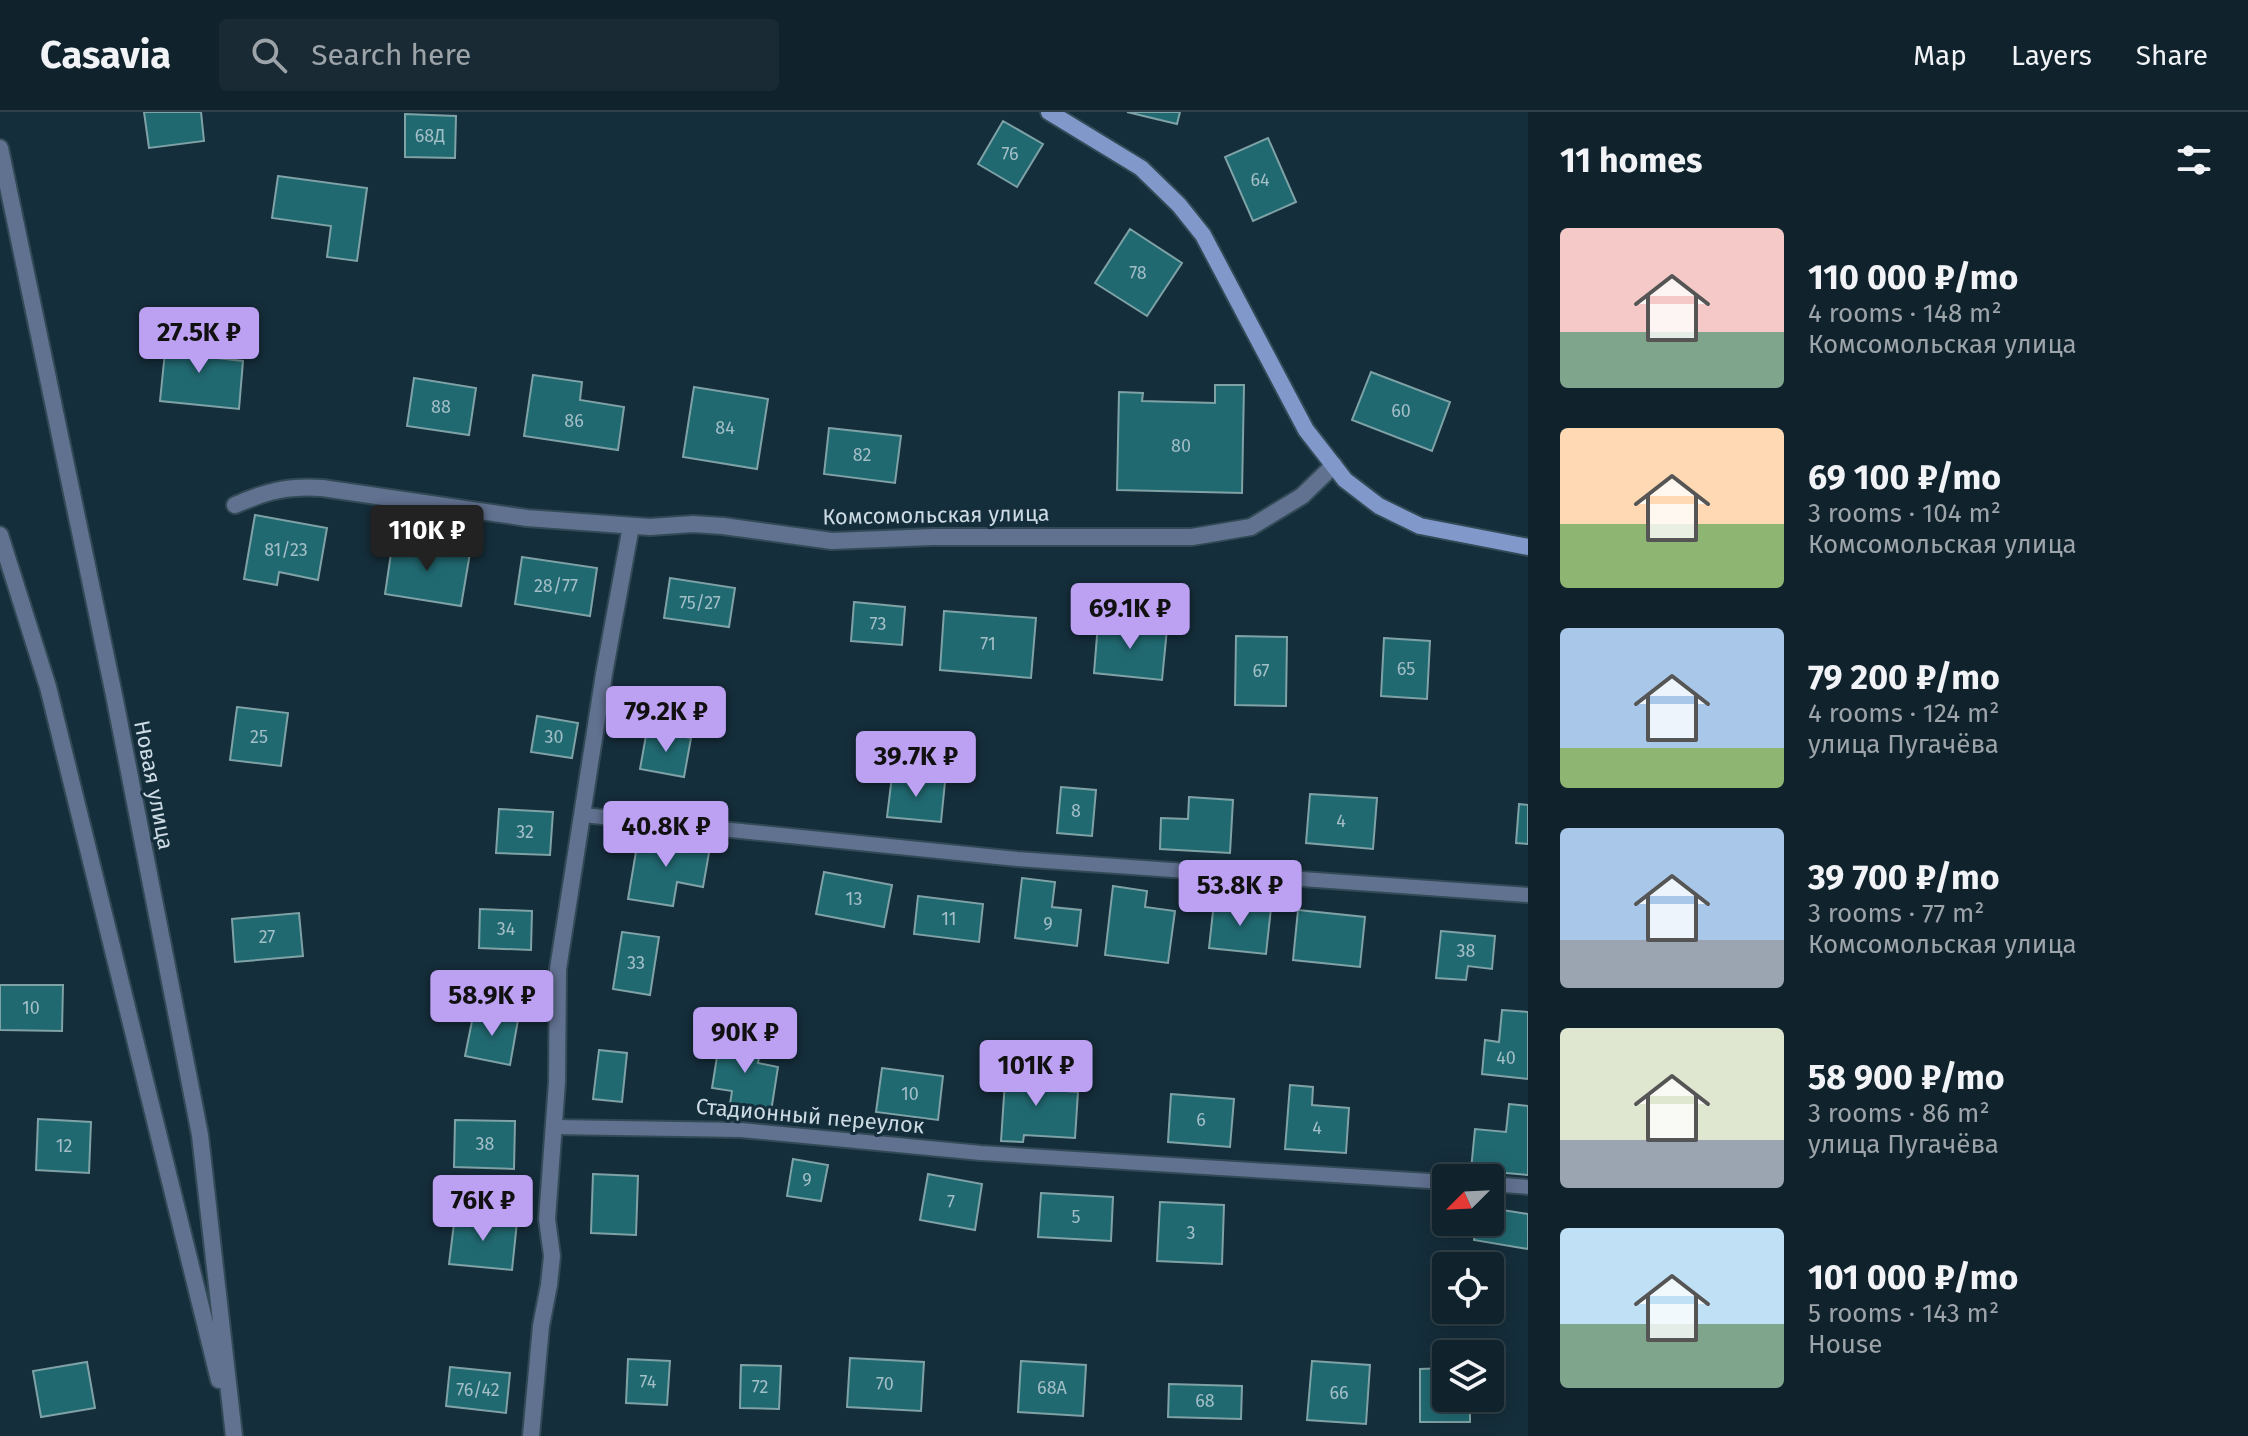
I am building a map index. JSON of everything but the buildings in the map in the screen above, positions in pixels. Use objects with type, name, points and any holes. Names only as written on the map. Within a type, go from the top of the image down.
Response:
[{"type":"main road","points":[[1049,112],[1141,168],[1179,205],[1203,235],[1306,430],[1345,480],[1379,506],[1420,526],[1528,547]]},
{"type":"street","name":"Новая улица","points":[[0,148],[114,695],[200,1135],[233,1436]]},
{"type":"street","name":"Комсомольская улица","points":[[235,505],[276,489],[293,486],[527,518],[631,526],[723,526],[832,541],[948,536],[1192,537],[1251,527],[1302,496],[1334,465]]},
{"type":"street","points":[[531,1436],[541,1326],[552,1256],[547,1219],[557,1082],[558,969],[604,674],[631,526]]},
{"type":"street","name":"Новая улица","points":[[0,535],[48,687],[233,1436]]},
{"type":"lane","points":[[583,815],[1017,859],[1528,895]]},
{"type":"lane","name":"Стадионный переулок","points":[[554,1127],[741,1130],[981,1153],[1432,1181]]},
{"type":"lane","points":[[1504,1185],[1528,1187]]}]
